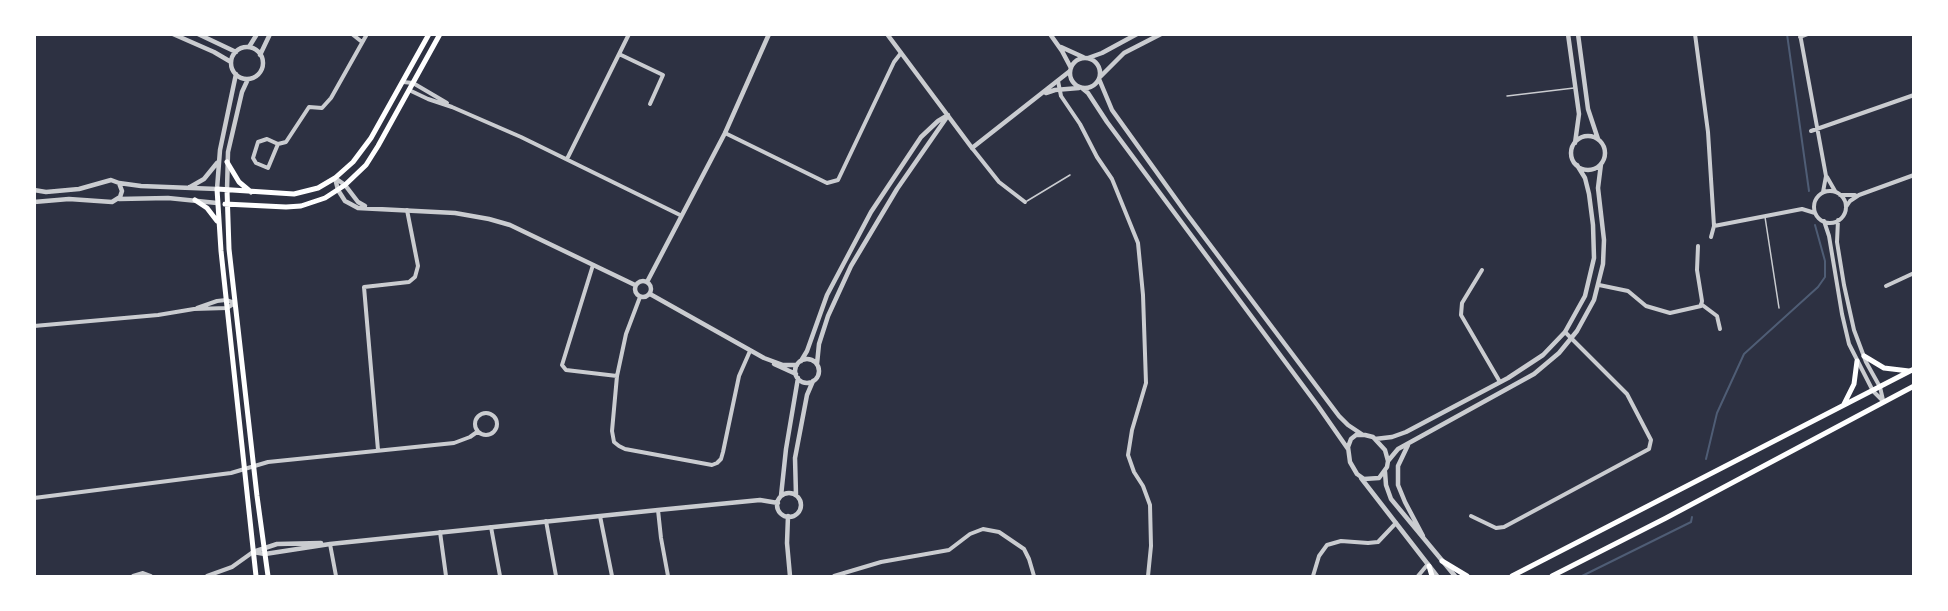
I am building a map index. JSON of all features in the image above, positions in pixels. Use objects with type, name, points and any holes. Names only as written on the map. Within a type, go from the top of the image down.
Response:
[{"type":"main road","points":[[256,576],[218,223],[217,189],[278,195],[300,194],[318,188],[335,178],[353,162],[365,147],[429,34]]},
{"type":"main road","points":[[218,203],[301,206],[325,198],[345,185],[372,156],[440,34]]},
{"type":"main road","points":[[227,162],[238,182],[253,193]]},
{"type":"main road","points":[[227,190],[235,303],[268,576]]},
{"type":"main road","points":[[195,200],[207,208],[218,223]]},
{"type":"main road","points":[[1864,356],[1884,368],[1912,370]]},
{"type":"main road","points":[[1841,408],[1854,384],[1857,361]]},
{"type":"main road","points":[[1512,576],[1912,370]]},
{"type":"main road","points":[[1552,576],[1914,386]]},
{"type":"main road","points":[[1442,561],[1467,576]]},
{"type":"main road","points":[[1429,565],[1432,576]]},
{"type":"street","points":[[34,190],[46,192],[79,189],[111,180],[141,186],[217,189],[218,160],[236,74],[231,62],[173,34]]},
{"type":"street","points":[[198,34],[236,52]]},
{"type":"street","points":[[249,47],[257,34]]},
{"type":"street","points":[[260,55],[270,34]]},
{"type":"street","points":[[352,34],[362,42]]},
{"type":"street","points":[[278,144],[268,168],[256,163],[253,158],[258,142],[267,139],[278,144],[286,142],[309,107],[322,108],[331,98],[367,34]]},
{"type":"street","points":[[567,159],[629,34]]},
{"type":"street","points":[[647,282],[724,132],[769,34]]},
{"type":"street","points":[[887,34],[999,182],[1025,202]]},
{"type":"street","points":[[1050,34],[1070,70],[1071,81],[1088,93],[1114,132],[1318,406],[1348,449],[1350,462],[1360,476],[1437,576]]},
{"type":"street","points":[[972,148],[1058,81],[1076,61],[1102,53],[1137,34]]},
{"type":"street","points":[[1038,97],[1058,89],[1091,87],[1124,53],[1161,34]]},
{"type":"street","points":[[1057,43],[1069,52],[1097,64],[1108,103],[1120,124],[1339,416],[1363,435],[1375,439],[1406,432],[1535,361],[1565,332],[1585,296],[1594,258],[1593,225],[1585,178],[1572,153],[1579,122],[1568,34]]},
{"type":"street","points":[[1455,576],[1389,495],[1385,472],[1388,461],[1394,453],[1411,441],[1528,378],[1554,358],[1572,338],[1588,313],[1599,285],[1605,251],[1598,188],[1605,149],[1598,139],[1588,110],[1578,34]]},
{"type":"street","points":[[1695,34],[1708,132],[1714,226],[1711,237]]},
{"type":"street","points":[[1803,210],[1815,202],[1823,192],[1826,176],[1800,36],[1808,34]]},
{"type":"street","points":[[227,190],[227,162],[239,103],[248,79],[261,71],[263,61],[260,55],[249,47],[244,47],[236,52],[231,62]]},
{"type":"street","points":[[724,132],[828,183],[838,180],[894,62],[901,53]]},
{"type":"street","points":[[620,54],[663,75],[650,104]]},
{"type":"street","points":[[236,74],[248,79]]},
{"type":"street","points":[[1058,81],[1058,89],[1112,179],[1138,243],[1143,295],[1146,383],[1132,430],[1128,455],[1150,505],[1151,546],[1148,576]]},
{"type":"street","points":[[402,82],[413,83],[452,106],[680,215]]},
{"type":"street","points":[[409,90],[428,99],[452,106]]},
{"type":"street","points":[[1811,131],[1914,95]]},
{"type":"street","points":[[948,115],[897,189],[862,246],[835,299],[819,344],[818,375],[807,395],[795,458],[796,495],[800,502],[800,509],[788,516],[781,513],[778,503],[781,496],[799,363],[807,351],[827,295],[871,212],[921,137],[948,115]]},
{"type":"street","points":[[1575,143],[1586,136],[1598,139]]},
{"type":"street","points":[[188,187],[204,179],[218,160]]},
{"type":"street","points":[[1577,165],[1590,169],[1601,164]]},
{"type":"street","points":[[1824,221],[1838,220],[1850,201],[1859,195],[1914,175]]},
{"type":"street","points":[[1826,176],[1845,207]]},
{"type":"street","points":[[335,178],[345,185],[358,202],[370,208]]},
{"type":"street","points":[[335,178],[338,190],[345,201],[351,205],[455,213],[489,219],[510,225],[635,285]]},
{"type":"street","points":[[119,183],[122,191],[119,199]]},
{"type":"street","points":[[1823,192],[1859,195]]},
{"type":"street","points":[[34,202],[69,199],[110,202],[119,199],[150,198],[218,203]]},
{"type":"street","points":[[1815,202],[1815,213]]},
{"type":"street","points":[[378,450],[364,287],[409,282],[415,277],[417,266],[407,210]]},
{"type":"street","points":[[1714,226],[1803,210],[1815,213],[1824,221],[1829,236],[1845,328],[1857,361],[1873,391],[1884,402]]},
{"type":"street","points":[[1838,220],[1837,242],[1854,330],[1880,387],[1884,402]]},
{"type":"street","points":[[1698,246],[1697,270],[1701,304],[1717,316],[1720,329]]},
{"type":"street","points":[[593,265],[562,364],[566,370],[617,376]]},
{"type":"street","points":[[1482,270],[1462,303],[1461,315],[1500,382]]},
{"type":"street","points":[[1886,286],[1914,273]]},
{"type":"street","points":[[640,281],[647,282],[651,287],[650,294],[644,298],[640,297],[635,292],[635,285],[640,281]]},
{"type":"street","points":[[1599,285],[1628,291],[1646,306],[1670,313],[1701,306],[1701,304]]},
{"type":"street","points":[[650,294],[797,376],[803,382],[813,381]]},
{"type":"street","points":[[640,297],[626,334],[617,376],[612,431],[614,442],[625,449],[712,465],[717,463],[721,459],[736,388],[750,351]]},
{"type":"street","points":[[194,309],[226,300],[235,303]]},
{"type":"street","points":[[34,326],[158,315],[194,309],[227,308],[235,303]]},
{"type":"street","points":[[1471,516],[1496,528],[1503,527],[1649,449],[1651,440],[1633,402],[1621,387],[1565,332]]},
{"type":"street","points":[[764,358],[783,365],[811,360],[817,364]]},
{"type":"street","points":[[488,413],[495,418],[497,427],[494,432],[485,436],[477,432],[474,423],[479,415],[488,413]]},
{"type":"street","points":[[34,498],[244,470],[279,461],[454,443],[463,441],[477,432]]},
{"type":"street","points":[[1348,449],[1351,440],[1356,435],[1363,435]]},
{"type":"street","points":[[1375,439],[1385,450],[1388,461]]},
{"type":"street","points":[[1411,441],[1399,460],[1398,485],[1429,546]]},
{"type":"street","points":[[1360,476],[1374,480],[1385,472]]},
{"type":"street","points":[[781,496],[789,493],[796,495]]},
{"type":"street","points":[[253,552],[266,554],[330,544],[658,510],[759,501],[778,503]]},
{"type":"street","points":[[658,510],[660,538],[668,576]]},
{"type":"street","points":[[600,516],[612,576]]},
{"type":"street","points":[[788,516],[787,543],[790,576]]},
{"type":"street","points":[[546,521],[556,576]]},
{"type":"street","points":[[1313,576],[1319,556],[1328,545],[1341,541],[1378,542],[1397,522]]},
{"type":"street","points":[[491,527],[500,576]]},
{"type":"street","points":[[834,576],[881,562],[950,550],[970,534],[983,529],[999,532],[1016,541],[1024,549],[1034,576]]},
{"type":"street","points":[[440,532],[446,576]]},
{"type":"street","points":[[207,576],[232,567],[264,547],[290,542],[330,544]]},
{"type":"street","points":[[330,544],[336,576]]},
{"type":"street","points":[[1418,576],[1429,565]]},
{"type":"street","points":[[133,576],[143,573],[151,576]]},
{"type":"lane","points":[[1507,96],[1575,88]]},
{"type":"lane","points":[[1025,202],[1070,175]]},
{"type":"lane","points":[[1765,216],[1779,308]]},
{"type":"waterway","points":[[1787,34],[1809,191]]},
{"type":"waterway","points":[[1706,459],[1717,413],[1744,354],[1818,287],[1825,277],[1825,261],[1815,225]]},
{"type":"waterway","points":[[1582,576],[1691,522],[1692,517]]}]
